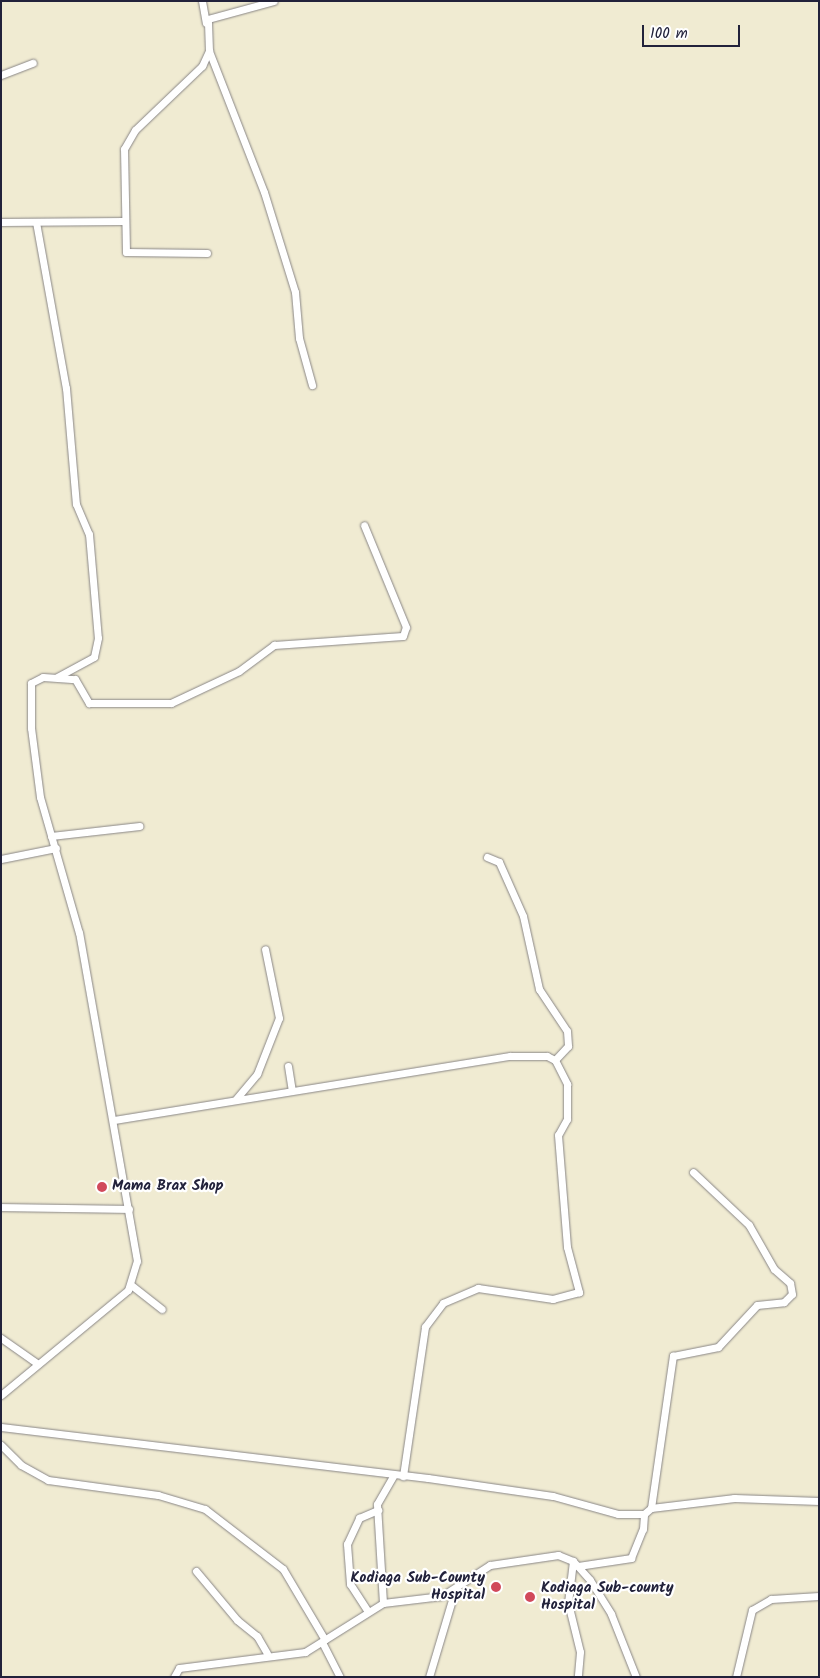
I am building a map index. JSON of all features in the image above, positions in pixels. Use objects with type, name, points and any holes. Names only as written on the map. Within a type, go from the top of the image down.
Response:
[{"type":"street","points":[[202,1],[210,51],[264,192],[295,292],[299,338],[312,385]]},
{"type":"street","points":[[206,24],[211,17],[274,1]]},
{"type":"street","points":[[207,253],[130,254],[125,250],[123,221],[127,140],[190,82],[210,51]]},
{"type":"street","points":[[1,75],[33,63]]},
{"type":"street","points":[[1,222],[123,221]]},
{"type":"street","points":[[36,222],[66,388],[76,504],[90,534],[98,638],[94,657],[55,677]]},
{"type":"street","points":[[1,1395],[131,1285],[137,1261],[114,1120],[79,933],[40,797],[29,696],[35,679],[55,677],[78,681],[89,703],[171,703],[239,671],[274,645],[403,636],[406,627],[364,525]]},
{"type":"street","points":[[51,836],[139,826]]},
{"type":"street","points":[[1,859],[56,848]]},
{"type":"street","points":[[487,857],[499,862],[523,916],[539,989],[567,1031],[568,1046],[555,1060]]},
{"type":"street","points":[[235,1099],[257,1074],[279,1018],[266,949]]},
{"type":"street","points":[[114,1120],[510,1056],[547,1056],[555,1060],[567,1084],[567,1119],[558,1135],[567,1247],[579,1292],[552,1299],[478,1288],[443,1303],[425,1327],[403,1476]]},
{"type":"street","points":[[288,1066],[292,1090]]},
{"type":"street","points":[[651,1508],[673,1356],[718,1347],[757,1305],[784,1302],[792,1294],[790,1283],[774,1269],[749,1225],[693,1172]]},
{"type":"street","points":[[1,1207],[129,1209]]},
{"type":"street","points":[[131,1285],[162,1309]]},
{"type":"street","points":[[1,1338],[38,1364]]},
{"type":"street","points":[[1,1427],[394,1474],[552,1496],[618,1514],[644,1514],[651,1508],[734,1498],[819,1501]]},
{"type":"street","points":[[1,1446],[22,1465],[48,1480],[158,1495],[205,1509],[283,1570],[323,1641],[340,1677]]},
{"type":"street","points":[[383,1603],[379,1498],[394,1474]]},
{"type":"street","points":[[367,1610],[350,1584],[347,1544],[359,1518],[378,1510]]},
{"type":"street","points":[[575,1563],[631,1558],[643,1529],[644,1514]]},
{"type":"street","points":[[174,1677],[179,1668],[267,1653],[296,1654],[323,1641],[367,1610],[383,1603],[442,1596],[455,1590],[480,1569],[496,1563],[558,1554],[575,1563],[610,1614],[636,1677]]},
{"type":"street","points":[[575,1563],[568,1603],[580,1652],[578,1677]]},
{"type":"street","points":[[196,1571],[237,1620],[258,1636],[267,1653]]},
{"type":"street","points":[[429,1677],[455,1590]]},
{"type":"street","points":[[736,1677],[752,1610],[771,1598],[819,1596]]},
{"type":"place","name":"Mama Brax Shop","points":[[102,1187]]},
{"type":"place","name":"Kodiaga Sub-County Hospital","points":[[496,1587]]},
{"type":"place","name":"Kodiaga Sub-county Hospital","points":[[530,1597]]}]
